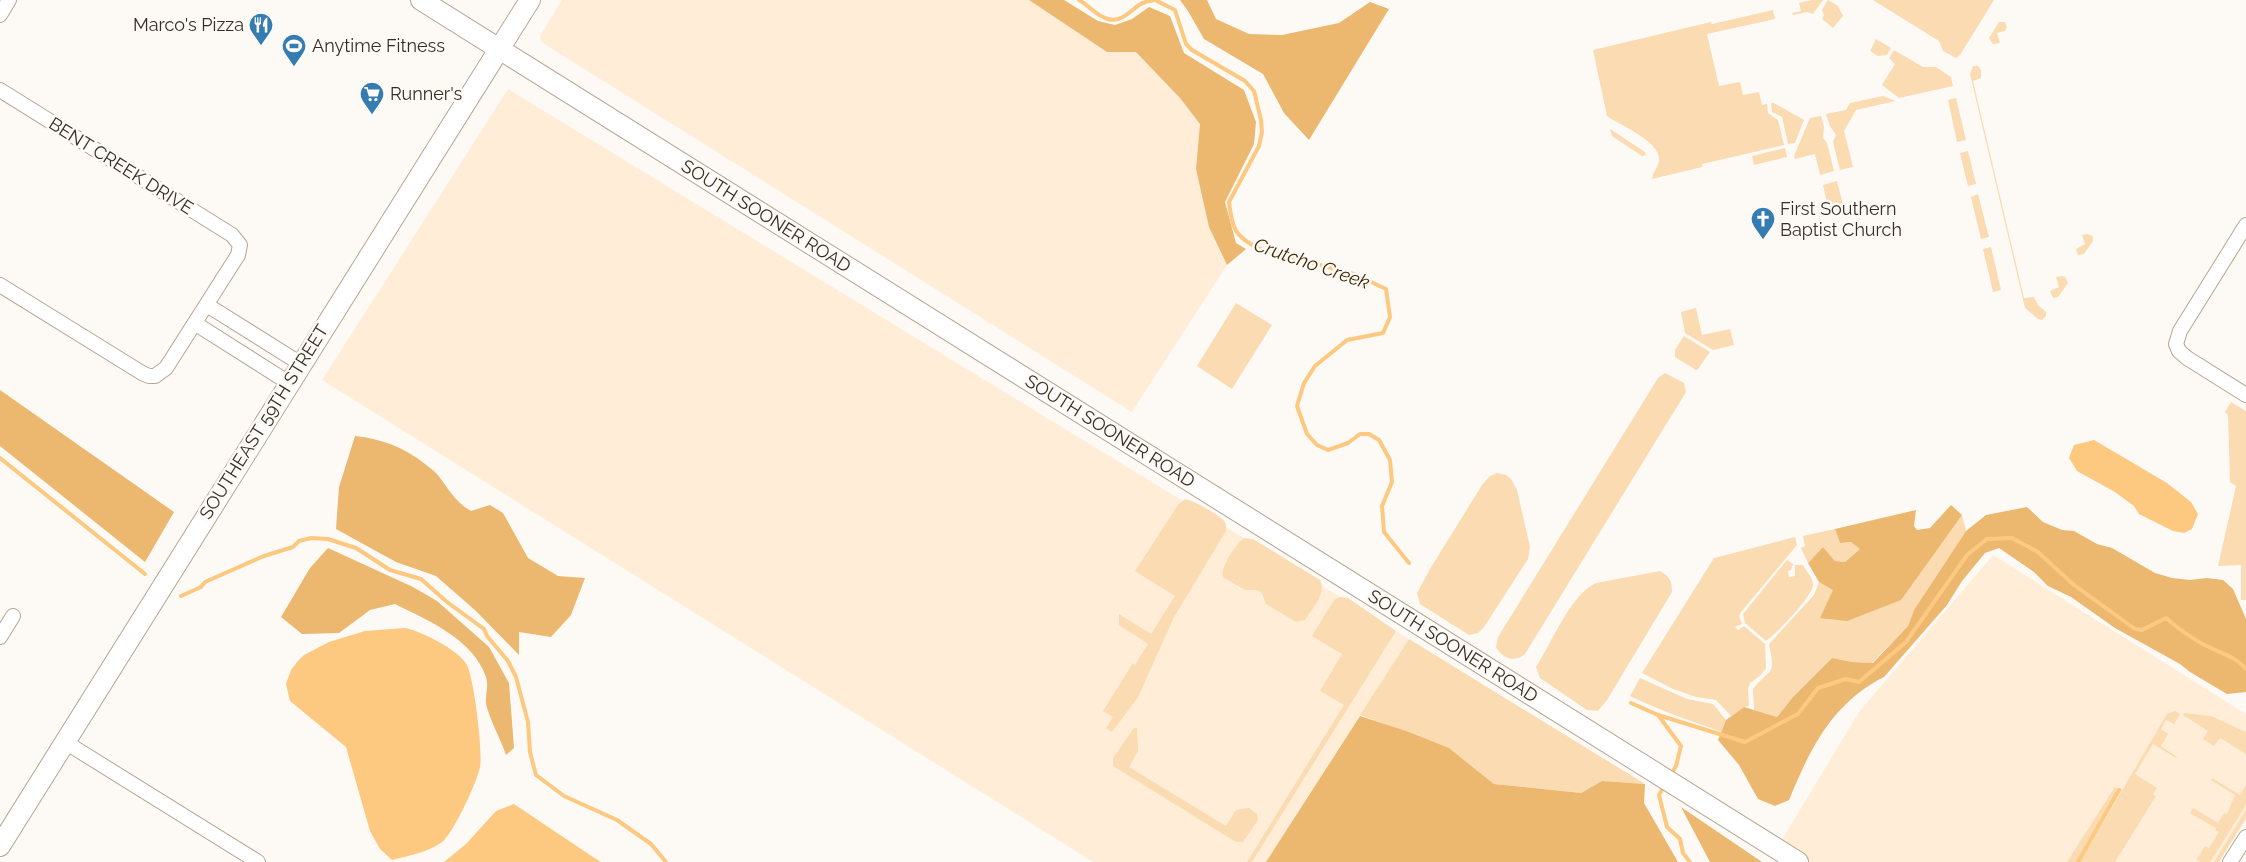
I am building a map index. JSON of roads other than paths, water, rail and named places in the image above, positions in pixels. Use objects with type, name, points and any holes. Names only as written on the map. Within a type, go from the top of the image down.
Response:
[{"type":"main road","name":"SOUTH SOONER ROAD","points":[[421,0],[1798,862]]},
{"type":"main road","name":"SOUTHEAST 59TH STREET","points":[[0,846],[530,0]]},
{"type":"street","points":[[0,15],[9,0]]},
{"type":"street","name":"BENT CREEK DRIVE","points":[[0,90],[232,235],[240,245],[238,255],[208,305]]},
{"type":"street","points":[[2246,225],[2180,331],[2176,344],[2179,351],[2187,358],[2246,395]]},
{"type":"street","points":[[0,285],[149,376],[155,376],[166,368],[208,305],[301,364]]},
{"type":"street","points":[[196,324],[289,382]]},
{"type":"street","points":[[0,637],[13,616]]},
{"type":"street","points":[[65,742],[258,862]]},
{"type":"street","points":[[2230,862],[2246,837]]},
{"type":"waterway","name":"Crutcho Creek","points":[[1079,0],[1100,16],[1113,20],[1125,16],[1142,3],[1154,0]]},
{"type":"waterway","name":"Crutcho Creek","points":[[1155,0],[1175,10],[1186,44],[1192,50],[1245,81],[1254,91],[1262,132],[1259,146],[1229,202],[1236,231],[1245,240],[1260,249],[1354,274],[1386,289],[1390,317],[1383,333],[1347,340],[1315,366],[1304,383],[1297,406],[1307,434],[1317,445],[1328,450],[1348,443],[1360,434],[1369,434],[1379,440],[1390,460],[1392,482],[1382,506],[1384,532],[1409,563]]},
{"type":"waterway","points":[[0,458],[145,574]]},
{"type":"waterway","points":[[181,596],[201,587],[205,582],[264,556],[293,547],[299,541],[311,538],[328,539],[356,548],[390,570],[421,579],[447,602],[484,629],[487,636],[508,661],[516,677],[528,722],[530,752],[536,775],[564,796],[617,820],[651,844],[666,862]]},
{"type":"waterway","points":[[1631,703],[1658,715],[1745,742],[1798,714],[1818,688],[1846,679],[1859,682],[1906,642],[1967,555],[1987,539],[2012,538],[2038,552],[2074,585],[2135,629],[2142,630],[2166,618],[2192,638],[2233,658],[2246,669]]},
{"type":"waterway","name":"Crutcho Creek","points":[[1658,715],[1681,746],[1676,766],[1670,776]]},
{"type":"waterway","name":"Crutcho Creek","points":[[1664,786],[1659,795],[1667,827],[1680,839],[1683,853],[1690,862]]},
{"type":"waterway","points":[[2078,862],[2119,790]]},
{"type":"place","name":"Marco's Pizza","points":[[261,46]]},
{"type":"place","name":"Anytime Fitness","points":[[294,67]]},
{"type":"place","name":"Runner's","points":[[372,115]]},
{"type":"place","name":"First Southern Baptist Church","points":[[1763,240]]}]
